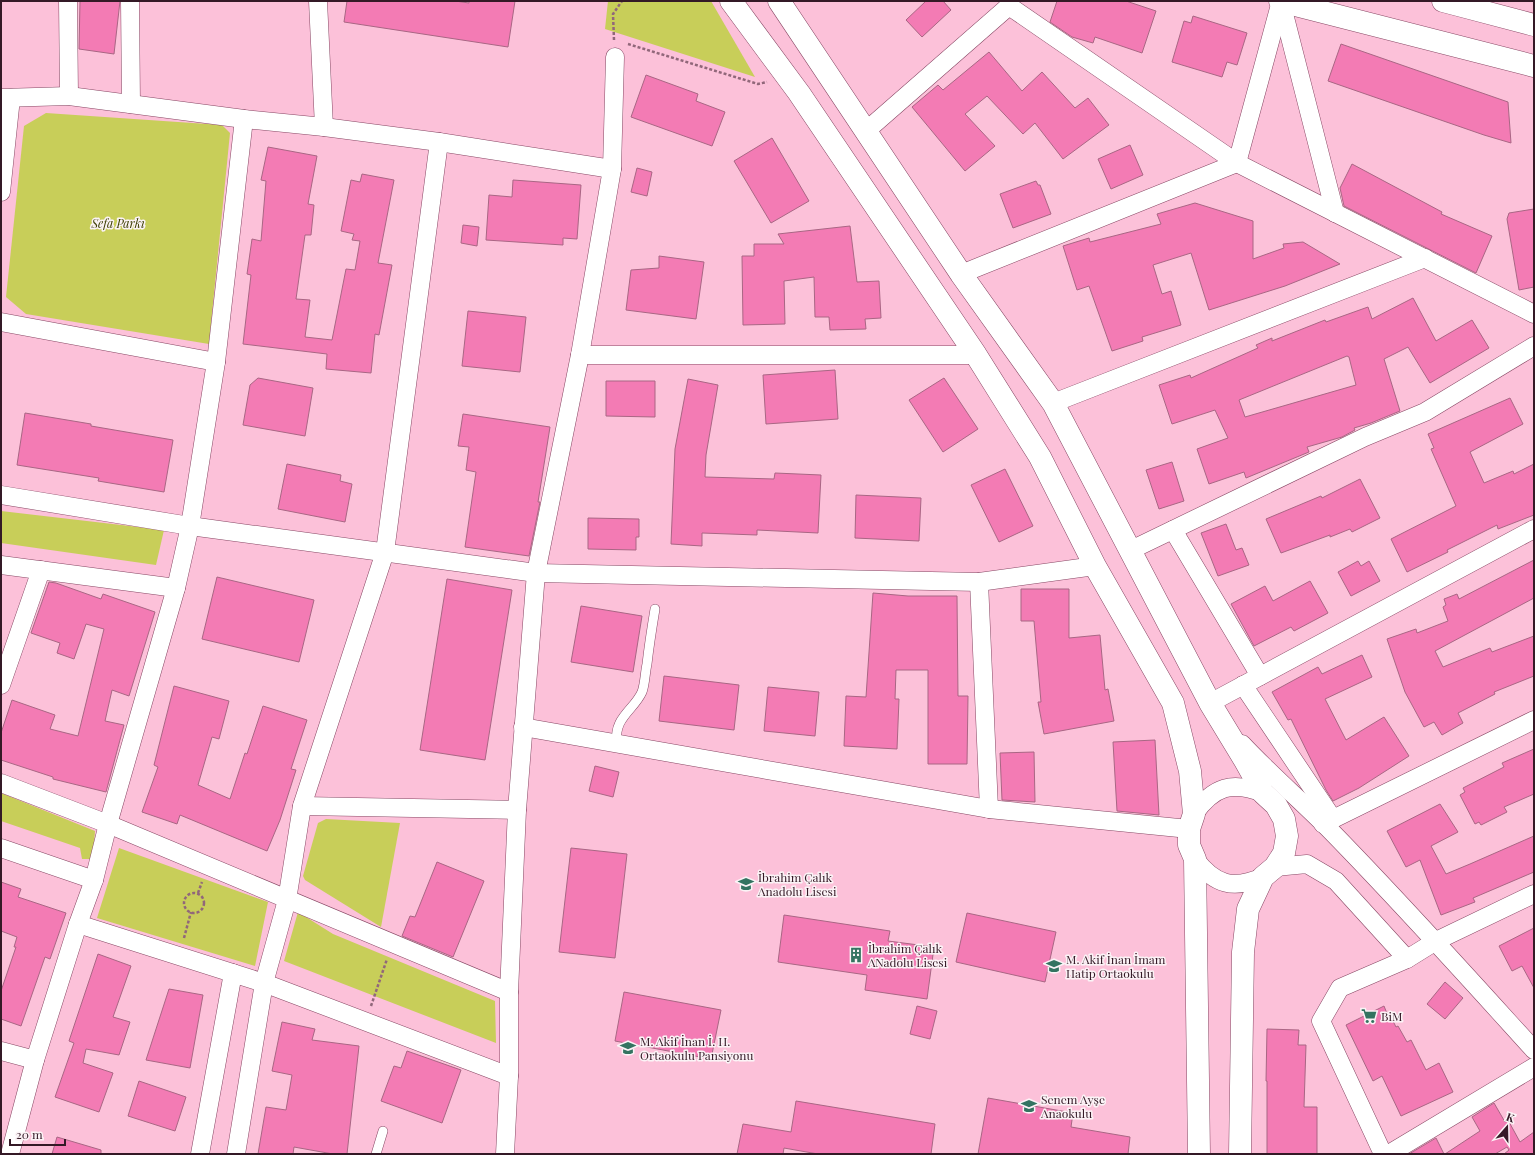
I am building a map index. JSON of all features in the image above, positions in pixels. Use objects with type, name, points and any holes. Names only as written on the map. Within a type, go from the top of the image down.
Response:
[{"type":"main road","points":[[731,1],[788,77],[976,355],[1040,457],[1095,566],[1173,703],[1190,771],[1191,821],[1189,844],[1195,859],[1199,1154]]},
{"type":"main road","points":[[779,1],[961,274],[1053,403],[1215,712],[1244,759],[1263,794],[1276,805],[1284,819],[1287,836],[1284,853],[1269,872],[1248,909],[1243,952],[1240,1154]]},
{"type":"main road","points":[[1281,1],[1534,66]]},
{"type":"main road","points":[[1443,1],[1534,25]]},
{"type":"street","points":[[68,1],[69,96]]},
{"type":"street","points":[[130,1],[132,104]]},
{"type":"street","points":[[318,1],[324,127]]},
{"type":"street","points":[[1236,163],[1281,1]]},
{"type":"street","points":[[1281,1],[1335,213]]},
{"type":"street","points":[[866,131],[1009,6],[1236,163],[1534,314]]},
{"type":"street","points":[[506,1154],[509,992],[517,810],[536,573],[580,356],[612,169],[614,48]]},
{"type":"street","points":[[1,192],[6,98],[69,96],[244,119],[324,127],[439,142],[612,169]]},
{"type":"street","points":[[10,1154],[35,1060],[78,924],[94,880],[108,824],[176,588],[190,526],[216,362],[244,119]]},
{"type":"street","points":[[236,1154],[264,983],[287,900],[302,806],[385,552],[439,142]]},
{"type":"street","points":[[961,274],[1236,163]]},
{"type":"street","points":[[1053,403],[1425,258]]},
{"type":"street","points":[[1,322],[216,362]]},
{"type":"street","points":[[1131,550],[1365,437],[1425,412],[1534,346]]},
{"type":"street","points":[[580,356],[976,355]]},
{"type":"street","points":[[1,495],[190,526],[536,573],[979,582],[1095,566]]},
{"type":"street","points":[[1534,528],[1243,685],[1215,712],[1260,764],[1328,821],[1534,1050]]},
{"type":"street","points":[[1173,530],[1260,676]]},
{"type":"street","points":[[1,565],[176,588]]},
{"type":"street","points":[[1,686],[41,570]]},
{"type":"street","points":[[979,582],[990,808]]},
{"type":"street","points":[[1243,685],[1328,821]]},
{"type":"street","points":[[1328,821],[1534,720]]},
{"type":"street","points":[[523,727],[990,808],[1191,821],[1203,801],[1216,792],[1231,787],[1248,787],[1263,794]]},
{"type":"street","points":[[1,783],[108,824],[509,992]]},
{"type":"street","points":[[302,806],[517,810]]},
{"type":"street","points":[[1,848],[94,880]]},
{"type":"street","points":[[1195,859],[1204,872],[1218,880],[1233,884],[1249,883],[1269,872],[1307,864],[1336,881],[1407,959]]},
{"type":"street","points":[[1383,1154],[1321,1021],[1340,988],[1407,959],[1436,941],[1534,894]]},
{"type":"street","points":[[78,924],[233,972],[508,1076]]},
{"type":"street","points":[[206,1152],[233,972]]},
{"type":"street","points":[[1,1051],[35,1060]]},
{"type":"street","points":[[1389,1154],[1534,1067]]},
{"type":"lane","points":[[617,743],[616,738],[621,721],[625,713],[636,701],[643,688],[655,609]]},
{"type":"lane","points":[[376,1154],[383,1131]]},
{"type":"path","points":[[622,1],[613,14],[614,48],[758,84],[788,77]]},
{"type":"path","points":[[197,893],[204,900],[204,906],[200,911],[191,912],[186,907],[185,901],[188,895],[197,893]]},
{"type":"path","points":[[180,956],[191,912]]},
{"type":"path","points":[[366,1022],[392,944]]},
{"type":"green space","points":[[608,1],[711,1],[755,77],[605,29]]},
{"type":"green space","name":"Sefa Parkı","points":[[46,113],[222,125],[230,133],[209,344],[26,314],[6,297],[24,126]]},
{"type":"green space","points":[[1,511],[164,530],[156,565],[1,543]]},
{"type":"green space","points":[[1,793],[95,831],[93,859],[82,859],[80,848],[1,821]]},
{"type":"green space","points":[[326,819],[400,823],[381,927],[305,880],[303,876],[318,823]]},
{"type":"green space","points":[[119,848],[268,902],[255,966],[97,918]]},
{"type":"green space","points":[[298,912],[333,934],[495,1001],[496,1043],[284,961]]},
{"type":"building","points":[[80,1],[120,1],[114,54],[79,49]]},
{"type":"building","points":[[347,1],[455,1],[469,3],[469,1],[515,1],[508,47],[344,22]]},
{"type":"building","points":[[926,1],[943,1],[951,10],[922,37],[906,20]]},
{"type":"building","points":[[1057,1],[1126,1],[1156,11],[1142,53],[1095,37],[1093,43],[1072,37],[1050,22]]},
{"type":"building","points":[[1193,16],[1247,33],[1237,65],[1227,62],[1222,77],[1172,62],[1184,21],[1191,23]]},
{"type":"building","points":[[1341,44],[1508,102],[1511,143],[1328,81]]},
{"type":"building","points":[[989,52],[1022,91],[1042,72],[1075,108],[1088,98],[1109,125],[1063,159],[1035,123],[1023,134],[987,96],[965,114],[995,146],[965,171],[912,107],[938,85],[943,90]]},
{"type":"building","points":[[646,75],[698,94],[696,101],[725,112],[712,146],[631,117]]},
{"type":"building","points":[[772,138],[809,201],[771,223],[734,161]]},
{"type":"building","points":[[1130,145],[1143,175],[1111,189],[1098,159]]},
{"type":"building","points":[[268,147],[317,156],[308,204],[314,205],[311,235],[305,235],[296,299],[310,300],[305,337],[332,340],[346,269],[355,270],[360,241],[352,240],[354,234],[341,231],[351,180],[360,182],[362,174],[394,180],[378,263],[392,265],[379,335],[375,334],[371,373],[326,369],[327,354],[243,344],[251,275],[247,274],[252,239],[261,241],[266,181],[261,180]]},
{"type":"building","points":[[1352,164],[1442,212],[1441,214],[1492,236],[1476,273],[1344,206],[1340,188]]},
{"type":"building","points":[[637,168],[652,172],[647,196],[631,192]]},
{"type":"building","points":[[513,180],[581,185],[577,239],[563,238],[563,245],[486,240],[489,195],[512,197]]},
{"type":"building","points":[[1036,181],[1038,185],[1040,185],[1051,214],[1013,228],[1000,194]]},
{"type":"building","points":[[1195,203],[1253,221],[1253,259],[1284,248],[1283,244],[1303,242],[1340,264],[1285,286],[1209,310],[1191,253],[1153,265],[1162,294],[1171,291],[1181,325],[1142,337],[1143,341],[1112,351],[1089,286],[1077,290],[1063,246],[1089,238],[1090,242],[1161,224],[1157,214]]},
{"type":"building","points":[[1534,209],[1534,287],[1519,290],[1507,219],[1509,213]]},
{"type":"building","points":[[463,225],[479,227],[477,246],[461,243]]},
{"type":"building","points":[[850,226],[857,282],[879,281],[881,318],[865,319],[866,329],[830,330],[829,317],[815,317],[814,277],[784,281],[785,324],[743,325],[742,256],[754,256],[754,244],[784,244],[778,234]]},
{"type":"building","points":[[659,256],[704,262],[696,319],[626,310],[631,270],[659,268]]},
{"type":"building","points":[[1413,298],[1436,341],[1472,320],[1489,348],[1430,383],[1408,347],[1384,359],[1400,411],[1371,423],[1354,428],[1355,430],[1342,437],[1307,447],[1309,452],[1246,478],[1244,472],[1209,484],[1197,449],[1228,438],[1215,410],[1172,424],[1159,385],[1190,375],[1191,378],[1258,348],[1256,345],[1272,338],[1272,341],[1325,320],[1326,322],[1368,307],[1372,319]],"holes":[[[1347,356],[1349,357],[1356,385],[1245,417],[1239,400]]]},
{"type":"building","points":[[468,311],[526,317],[520,372],[462,366]]},
{"type":"building","points":[[835,370],[838,419],[766,424],[763,375]]},
{"type":"building","points":[[258,378],[313,388],[305,436],[243,425],[250,385]]},
{"type":"building","points":[[944,378],[978,429],[943,452],[909,400]]},
{"type":"building","points":[[688,379],[718,385],[706,455],[705,477],[774,479],[775,473],[821,475],[818,533],[757,530],[757,535],[702,533],[702,546],[671,544],[675,449]]},
{"type":"building","points":[[606,381],[655,381],[655,417],[606,416]]},
{"type":"building","points":[[1510,398],[1523,424],[1470,452],[1484,483],[1513,471],[1514,474],[1534,464],[1534,515],[1498,529],[1497,525],[1447,550],[1448,552],[1407,572],[1391,539],[1456,506],[1431,449],[1434,448],[1428,434]]},
{"type":"building","points":[[25,413],[173,440],[164,492],[98,481],[99,478],[17,465]]},
{"type":"building","points":[[463,414],[550,427],[538,502],[540,502],[529,556],[465,547],[476,472],[466,470],[469,447],[458,446]]},
{"type":"building","points":[[1172,462],[1184,501],[1159,509],[1146,470]]},
{"type":"building","points":[[287,464],[341,475],[340,481],[352,484],[345,522],[278,509]]},
{"type":"building","points":[[1005,469],[1033,526],[999,542],[971,485]]},
{"type":"building","points":[[1360,479],[1380,518],[1352,532],[1350,529],[1281,553],[1266,519],[1321,496],[1322,498]]},
{"type":"building","points":[[856,495],[921,498],[919,541],[855,538]]},
{"type":"building","points":[[588,518],[639,519],[639,537],[636,537],[636,550],[588,549]]},
{"type":"building","points":[[1226,524],[1236,550],[1242,548],[1249,565],[1218,576],[1201,533]]},
{"type":"building","points":[[1534,560],[1534,598],[1435,651],[1443,667],[1490,648],[1492,652],[1534,636],[1534,676],[1494,692],[1495,694],[1458,713],[1463,723],[1442,735],[1434,722],[1424,727],[1405,692],[1387,639],[1416,629],[1417,633],[1448,621],[1443,607],[1446,605],[1444,599],[1457,594],[1459,599]]},
{"type":"building","points":[[1358,561],[1361,566],[1369,561],[1380,581],[1351,596],[1338,572]]},
{"type":"building","points":[[217,577],[314,600],[299,662],[202,639]]},
{"type":"building","points":[[447,579],[512,590],[485,760],[420,750]]},
{"type":"building","points":[[1310,581],[1328,613],[1294,631],[1291,627],[1254,646],[1231,604],[1265,586],[1273,601]]},
{"type":"building","points":[[49,582],[56,583],[101,599],[103,594],[155,612],[129,696],[112,690],[105,721],[124,725],[106,792],[53,779],[53,777],[1,760],[1,733],[12,700],[55,715],[50,729],[78,736],[104,629],[86,624],[74,659],[57,653],[60,643],[31,633]]},
{"type":"building","points":[[1021,589],[1069,589],[1069,638],[1100,635],[1105,690],[1108,689],[1114,721],[1044,734],[1038,702],[1041,702],[1034,621],[1021,621]]},
{"type":"building","points":[[873,593],[908,596],[957,596],[958,696],[968,696],[967,764],[928,764],[928,670],[896,670],[895,699],[899,699],[897,749],[844,746],[846,696],[866,697]]},
{"type":"building","points":[[581,606],[642,616],[633,672],[571,662]]},
{"type":"building","points":[[1362,655],[1372,677],[1325,699],[1346,740],[1384,717],[1409,756],[1359,788],[1333,801],[1326,790],[1291,719],[1288,720],[1272,692],[1318,667],[1322,674]]},
{"type":"building","points":[[664,676],[739,685],[734,730],[659,721]]},
{"type":"building","points":[[174,686],[229,701],[219,739],[212,737],[198,785],[230,799],[245,753],[247,754],[263,706],[307,720],[291,769],[296,770],[280,820],[267,851],[180,815],[177,824],[142,812],[158,767],[154,765]]},
{"type":"building","points":[[768,687],[819,692],[815,736],[764,731]]},
{"type":"building","points":[[1155,740],[1159,815],[1117,811],[1113,742]]},
{"type":"building","points":[[1534,749],[1534,794],[1504,807],[1507,812],[1481,825],[1479,822],[1475,824],[1460,795],[1465,792],[1463,788],[1504,767],[1502,763]]},
{"type":"building","points":[[1034,752],[1035,802],[1002,800],[1000,753]]},
{"type":"building","points":[[595,766],[619,772],[613,797],[589,791]]},
{"type":"building","points":[[1440,804],[1458,832],[1431,846],[1446,874],[1534,836],[1534,872],[1473,898],[1475,902],[1441,915],[1420,860],[1406,867],[1387,831]]},
{"type":"building","points":[[571,848],[627,854],[615,958],[559,952]]},
{"type":"building","points":[[437,862],[484,881],[453,957],[402,936],[410,916],[415,917]]},
{"type":"building","points":[[1,882],[21,889],[18,897],[66,913],[50,959],[45,957],[21,1026],[1,1019],[1,991],[16,947],[14,947],[17,937],[1,931]]},
{"type":"building","points":[[967,913],[1056,932],[1045,982],[956,962]]},
{"type":"building","name":"İbrahim Çalık ANadolu Lisesi","points":[[784,915],[890,931],[888,941],[934,947],[927,999],[865,990],[867,975],[778,962]]},
{"type":"building","points":[[1534,928],[1534,988],[1522,966],[1512,971],[1499,946]]},
{"type":"building","points":[[98,954],[131,966],[113,1017],[130,1022],[119,1055],[86,1049],[83,1063],[113,1073],[99,1112],[55,1097],[74,1043],[69,1041]]},
{"type":"building","points":[[1445,982],[1463,998],[1445,1019],[1427,1004]]},
{"type":"building","points":[[169,989],[203,995],[190,1068],[146,1060]]},
{"type":"building","points":[[624,992],[721,1010],[711,1059],[615,1041]]},
{"type":"building","points":[[917,1006],[937,1011],[930,1039],[910,1034]]},
{"type":"building","points":[[1384,1006],[1388,1016],[1390,1015],[1396,1027],[1398,1026],[1407,1042],[1411,1040],[1426,1070],[1439,1063],[1453,1092],[1401,1116],[1382,1076],[1373,1081],[1346,1025]]},
{"type":"building","points":[[282,1022],[315,1029],[312,1040],[359,1046],[347,1154],[333,1154],[294,1147],[293,1154],[258,1154],[266,1107],[286,1110],[292,1075],[272,1071]]},
{"type":"building","points":[[1267,1029],[1299,1030],[1298,1045],[1306,1045],[1304,1107],[1317,1107],[1317,1154],[1267,1154]]},
{"type":"building","points":[[407,1051],[461,1070],[442,1123],[381,1101],[394,1066],[401,1068]]},
{"type":"building","points":[[139,1081],[186,1097],[175,1131],[128,1116]]},
{"type":"building","name":"Senem Ayşe Anaokulu","points":[[988,1098],[1073,1113],[1071,1127],[1130,1137],[1128,1154],[978,1154]]},
{"type":"building","points":[[796,1101],[935,1124],[931,1154],[818,1154],[784,1148],[783,1154],[737,1154],[743,1124],[791,1132]]},
{"type":"building","points":[[1494,1103],[1505,1122],[1508,1120],[1520,1142],[1534,1132],[1534,1154],[1504,1154],[1509,1150],[1507,1147],[1495,1154],[1445,1154],[1480,1131],[1472,1117]]},
{"type":"building","points":[[57,1137],[101,1150],[101,1154],[52,1154]]},
{"type":"building","points":[[1436,1138],[1444,1154],[1409,1154]]},
{"type":"place","name":"İbrahim Çalık Anadolu Lisesi","points":[[746,884]]},
{"type":"place","name":"İbrahim Çalık ANadolu Lisesi","points":[[856,955]]},
{"type":"place","name":"M. Akif İnan İmam Hatip Ortaokulu","points":[[1054,966]]},
{"type":"place","name":"BiM","points":[[1369,1016]]},
{"type":"place","name":"M. Akif İnan İ. H. Ortaokulu Pansiyonu","points":[[628,1048]]},
{"type":"place","name":"Senem Ayşe Anaokulu","points":[[1029,1106]]}]
